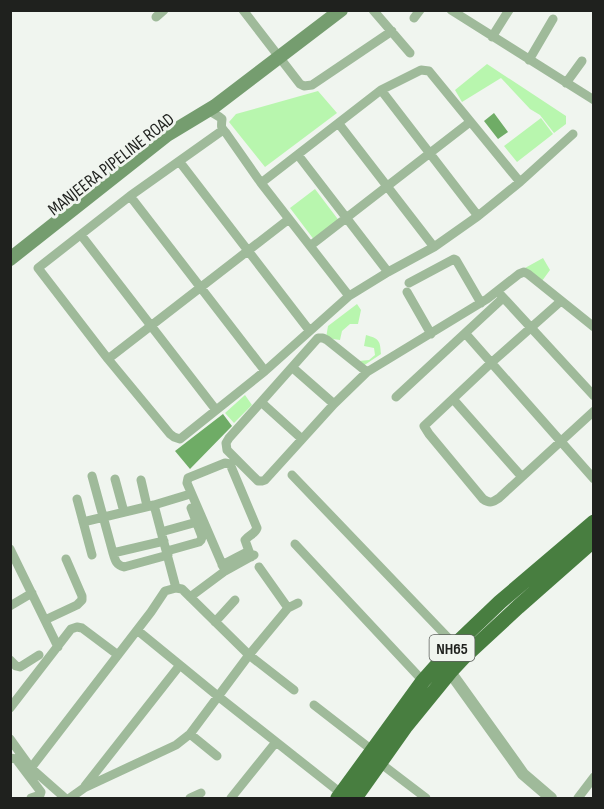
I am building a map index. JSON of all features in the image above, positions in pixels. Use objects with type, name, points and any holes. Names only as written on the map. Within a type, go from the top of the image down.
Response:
[{"type":"highway","name":"NH65","points":[[376,757],[526,589],[594,522]]},
{"type":"highway","name":"NH65","points":[[352,796],[423,681],[470,629],[594,540]]},
{"type":"main road","points":[[194,120],[210,112],[341,10]]},
{"type":"main road","name":"MANJEERA PIPELINE ROAD","points":[[10,259],[167,135],[194,120]]},
{"type":"main road","name":"MANJEERA PIPELINE ROAD","points":[[10,266],[173,141],[194,120]]},
{"type":"street","points":[[156,17],[164,10]]},
{"type":"street","points":[[243,10],[279,58],[304,86],[312,85],[392,31]]},
{"type":"street","points":[[373,10],[410,53]]},
{"type":"street","points":[[451,10],[594,100]]},
{"type":"street","points":[[492,37],[509,10]]},
{"type":"street","points":[[529,60],[554,19]]},
{"type":"street","points":[[566,83],[582,61]]},
{"type":"street","points":[[261,183],[381,90],[421,70],[429,71],[520,182]]},
{"type":"street","points":[[381,90],[478,216]]},
{"type":"street","points":[[210,112],[222,119],[222,128],[261,183],[349,296]]},
{"type":"street","points":[[310,246],[470,122]]},
{"type":"street","points":[[339,124],[434,247]]},
{"type":"street","points":[[222,128],[38,268],[108,359],[174,438],[180,439],[266,371],[349,296],[434,247],[478,216],[573,134]]},
{"type":"street","points":[[298,155],[388,272]]},
{"type":"street","points":[[179,161],[309,330]]},
{"type":"street","points":[[130,196],[266,371]]},
{"type":"street","points":[[108,359],[289,219]]},
{"type":"street","points":[[81,235],[216,410]]},
{"type":"street","points":[[430,334],[408,287],[454,258],[481,303]]},
{"type":"street","points":[[396,397],[465,333],[519,274],[524,272],[594,327]]},
{"type":"street","points":[[367,372],[323,338],[318,338],[226,443],[227,450],[258,481],[262,482],[367,372],[481,303],[500,295]]},
{"type":"street","points":[[500,295],[594,396]]},
{"type":"street","points":[[561,301],[424,426],[483,498],[492,502],[500,498],[594,411]]},
{"type":"street","points":[[465,333],[594,479]]},
{"type":"street","points":[[293,368],[334,404]]},
{"type":"street","points":[[453,399],[522,477]]},
{"type":"street","points":[[261,402],[302,440]]},
{"type":"street","points":[[190,597],[223,568],[251,554],[245,540],[257,528],[230,464],[225,463],[188,478],[187,483],[223,568]]},
{"type":"street","points":[[292,475],[455,645]]},
{"type":"street","points":[[92,476],[113,554],[119,566],[123,567],[201,540],[202,537],[180,478]]},
{"type":"street","points":[[115,479],[124,512]]},
{"type":"street","points":[[141,480],[163,537],[176,588]]},
{"type":"street","points":[[83,522],[187,495]]},
{"type":"street","points":[[77,499],[92,555]]},
{"type":"street","points":[[113,554],[163,537],[196,522]]},
{"type":"street","points":[[295,544],[423,681]]},
{"type":"street","points":[[10,549],[58,647]]},
{"type":"street","points":[[45,620],[77,605],[82,600],[66,559]]},
{"type":"street","points":[[259,567],[288,608]]},
{"type":"street","points":[[31,768],[165,591],[182,589],[249,655],[294,690]]},
{"type":"street","points":[[10,606],[32,593]]},
{"type":"street","points":[[215,622],[234,600]]},
{"type":"street","points":[[70,798],[84,788],[176,745],[190,734],[249,655],[288,608],[298,603]]},
{"type":"street","points":[[12,704],[58,647],[68,631],[76,627],[82,628],[118,655]]},
{"type":"street","points":[[137,630],[276,742],[352,796]]},
{"type":"street","points":[[10,660],[20,667],[36,657],[41,669]]},
{"type":"street","points":[[84,788],[180,665]]},
{"type":"street","points":[[450,672],[520,769],[551,798]]},
{"type":"street","points":[[314,705],[426,798]]},
{"type":"street","points":[[190,734],[217,756]]},
{"type":"street","points":[[10,739],[13,754],[40,792],[40,795],[31,798]]},
{"type":"street","points":[[231,798],[276,742]]},
{"type":"street","points":[[13,754],[65,798]]},
{"type":"street","points":[[578,798],[594,777]]},
{"type":"street","points":[[190,798],[201,793]]},
{"type":"shaded area","points":[[487,64],[566,116],[566,124],[554,133],[540,115],[530,109],[501,78],[462,102],[455,90]]},
{"type":"shaded area","points":[[318,91],[337,113],[265,167],[229,122],[236,114]]},
{"type":"shaded area","points":[[494,113],[508,132],[498,139],[484,121]]},
{"type":"shaded area","points":[[541,118],[553,134],[517,162],[504,146]]},
{"type":"shaded area","points":[[315,189],[340,222],[315,241],[290,208]]},
{"type":"shaded area","points":[[543,258],[550,270],[542,281],[525,268]]},
{"type":"shaded area","points":[[357,304],[361,310],[358,324],[350,324],[342,331],[340,340],[326,338],[328,326]]},
{"type":"shaded area","points":[[366,335],[378,341],[381,354],[360,368],[359,361],[369,360],[375,355],[374,348],[364,346]]},
{"type":"shaded area","points":[[245,395],[252,405],[234,423],[225,413]]},
{"type":"shaded area","points":[[223,414],[232,426],[190,469],[175,451]]}]
